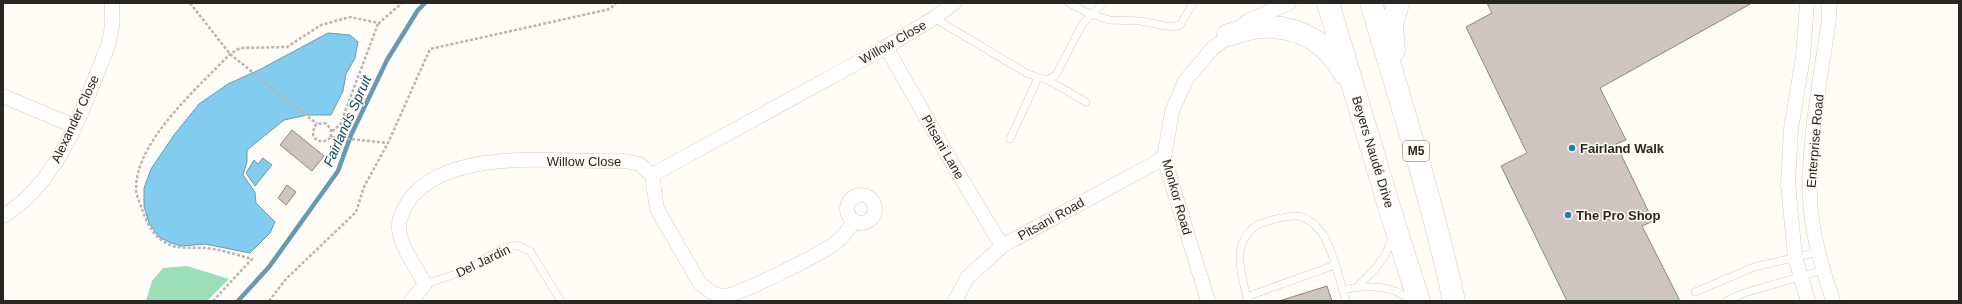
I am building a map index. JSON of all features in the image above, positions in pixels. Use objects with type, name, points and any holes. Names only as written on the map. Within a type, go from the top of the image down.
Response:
[{"type":"main road","name":"Beyers Naudé Drive","points":[[1328,3],[1419,301]]},
{"type":"main road","name":"M5","points":[[1371,3],[1416,149],[1440,235],[1454,301]]},
{"type":"main road","points":[[1398,3],[1392,25],[1394,53],[1416,149]]},
{"type":"main road","points":[[1228,34],[1260,27],[1287,27],[1300,31],[1311,37],[1331,55],[1342,68],[1354,91]]},
{"type":"street","name":"Alexander Close","points":[[3,216],[28,197],[46,177],[61,153],[108,46],[112,28],[112,3]]},
{"type":"street","name":"Willow Close","points":[[425,284],[402,241],[399,228],[400,216],[414,194],[445,173],[469,165],[498,161],[624,161],[639,164],[652,175],[886,47],[934,18],[954,3]]},
{"type":"street","name":"Monkor Road","points":[[1208,301],[1164,158],[1172,112],[1185,81],[1212,49],[1228,34],[1248,21],[1289,3]]},
{"type":"street","name":"Enterprise Road","points":[[1807,3],[1802,57],[1791,129],[1788,183],[1795,257],[1808,301]]},
{"type":"street","name":"Enterprise Road","points":[[1829,3],[1829,19],[1812,148],[1810,198],[1818,252],[1833,301]]},
{"type":"street","name":"Pitsani Lane","points":[[886,47],[954,168],[1002,246]]},
{"type":"street","points":[[3,96],[74,126]]},
{"type":"street","name":"Pitsani Road","points":[[955,301],[967,278],[1002,246],[1164,158]]},
{"type":"street","points":[[652,175],[658,209],[700,282],[706,290],[715,295],[734,295],[832,246],[847,233],[854,221]]},
{"type":"street","points":[[412,301],[425,284]]},
{"type":"lane","points":[[1069,3],[1090,14],[1110,20],[1141,21],[1161,26],[1176,27],[1183,21],[1193,3]]},
{"type":"lane","points":[[1048,80],[1056,75],[1081,27],[1090,14],[1103,3]]},
{"type":"lane","points":[[934,18],[1038,78],[1048,80],[1086,102]]},
{"type":"lane","points":[[1010,139],[1038,78]]},
{"type":"lane","points":[[1335,265],[1247,299],[1241,278],[1241,245],[1250,231],[1257,225],[1278,219],[1298,216],[1310,221],[1322,233],[1335,265],[1346,301]]},
{"type":"lane","points":[[1357,287],[1374,271],[1384,258],[1390,245],[1395,226]]},
{"type":"lane","name":"Del Jardin","points":[[425,284],[465,271],[501,249],[516,245],[530,251],[561,301]]},
{"type":"lane","points":[[1695,292],[1754,267],[1818,252]]},
{"type":"lane","points":[[1726,301],[1744,293],[1823,270]]},
{"type":"lane","points":[[1343,290],[1357,287],[1392,290],[1405,295],[1410,301]]},
{"type":"path","points":[[190,3],[230,54],[317,124],[325,123],[332,131]]},
{"type":"path","points":[[213,301],[252,260],[224,251],[205,248],[181,248],[168,244],[157,238],[150,228],[145,218],[136,190],[140,166],[151,143],[161,127],[230,54],[240,48],[287,47],[321,26],[350,17],[379,23],[402,3]]},
{"type":"path","points":[[268,301],[286,278],[356,212],[364,187],[388,143],[430,49],[610,9],[616,3]]},
{"type":"path","points":[[331,137],[332,131],[340,125],[378,24]]},
{"type":"path","points":[[317,124],[312,131],[316,139],[324,142],[331,137],[388,143]]},
{"type":"green space","points":[[187,266],[229,279],[207,301],[146,301],[152,281],[163,268]]},
{"type":"water","points":[[328,33],[350,35],[358,42],[355,58],[346,74],[343,91],[331,115],[307,115],[284,120],[247,150],[247,162],[243,175],[255,192],[256,203],[275,222],[270,233],[250,253],[205,244],[182,246],[171,243],[159,237],[149,223],[144,206],[144,188],[151,169],[174,135],[199,104],[228,84],[259,70]]},
{"type":"water","points":[[263,158],[272,165],[255,186],[246,173],[254,160],[258,164]]},
{"type":"building","name":"Fairland Walk","points":[[1487,3],[1752,3],[1600,88],[1626,140],[1616,144],[1653,221],[1642,226],[1680,301],[1567,301],[1501,166],[1527,153],[1466,27],[1492,13]]},
{"type":"building","points":[[292,130],[324,156],[312,171],[280,145]]},
{"type":"building","points":[[287,185],[296,192],[286,205],[278,198]]},
{"type":"building","points":[[1327,286],[1332,301],[1279,301]]},
{"type":"waterway","name":"Fairlands Spruit","points":[[238,301],[269,267],[338,171],[351,135],[387,60],[418,10],[425,3]]},
{"type":"place","name":"Fairland Walk","points":[[1572,148]]},
{"type":"place","name":"The Pro Shop","points":[[1568,215]]}]
